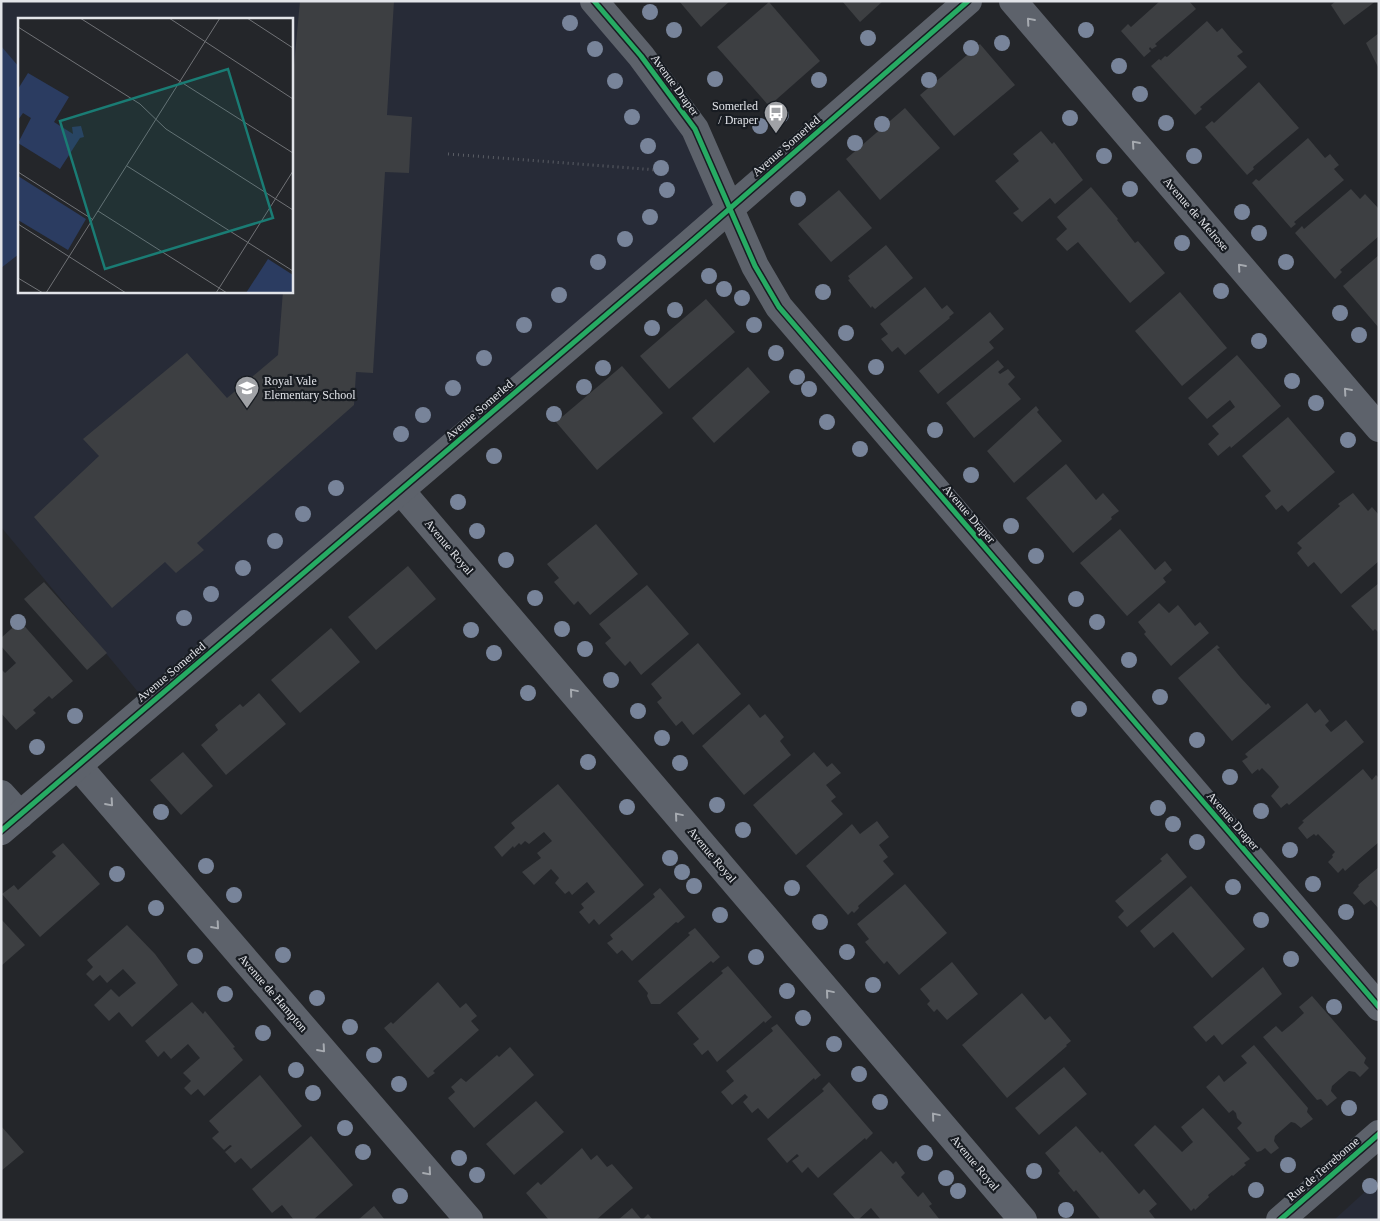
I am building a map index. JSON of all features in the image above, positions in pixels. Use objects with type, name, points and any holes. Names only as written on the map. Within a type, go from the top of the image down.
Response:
[{"type":"street","name":"Avenue Draper","points":[[594,1],[641,56],[695,129],[755,266],[779,307],[1379,1007]]},
{"type":"street","name":"Avenue Somerled","points":[[10,823],[401,491],[968,1]]},
{"type":"street","name":"Avenue de Melrose","points":[[1013,1],[1379,428]]},
{"type":"street","name":"Avenue Royal","points":[[401,491],[1023,1220]]},
{"type":"street","name":"Avenue de Hampton","points":[[78,766],[469,1220]]},
{"type":"street","points":[[1,794],[10,823]]},
{"type":"street","name":"Rue de Terrebonne","points":[[1280,1220],[1379,1134]]},
{"type":"path","points":[[448,154],[670,171]]},
{"type":"shaded area","name":"Royal Vale Elementary School","points":[[1,1],[581,1],[685,127],[729,208],[148,704],[1,527]]},
{"type":"shaded area","points":[[1,46],[18,66],[18,255],[1,268]]},
{"type":"shaded area","points":[[1379,1179],[1379,1220],[1334,1220]]},
{"type":"building","points":[[300,1],[394,1],[387,115],[412,117],[409,173],[385,172],[373,373],[356,372],[354,405],[197,543],[204,550],[176,573],[165,562],[112,608],[34,517],[99,456],[83,439],[187,353],[227,398],[278,355],[283,292],[292,292],[292,86]]},
{"type":"building","points":[[679,1],[730,1],[701,27]]},
{"type":"building","points":[[842,1],[883,1],[860,22]]},
{"type":"building","points":[[1160,1],[1189,1],[1196,9],[1155,44],[1157,46],[1152,49],[1150,47],[1151,51],[1144,57],[1121,31],[1128,24],[1131,27]]},
{"type":"building","points":[[1336,1],[1376,1],[1344,25],[1331,5]]},
{"type":"building","points":[[769,2],[820,61],[769,106],[717,47]]},
{"type":"building","points":[[1207,21],[1217,32],[1222,28],[1243,52],[1237,56],[1247,67],[1200,107],[1202,109],[1195,115],[1151,66],[1159,59],[1162,61],[1165,56],[1167,57]]},
{"type":"building","points":[[1379,33],[1379,69],[1366,43]]},
{"type":"building","points":[[980,44],[1015,85],[954,136],[920,95]]},
{"type":"building","points":[[1259,82],[1299,128],[1253,167],[1254,169],[1247,175],[1205,127],[1212,121],[1214,123]]},
{"type":"building","points":[[905,108],[940,148],[880,200],[846,159]]},
{"type":"building","points":[[1041,131],[1052,144],[1054,142],[1083,180],[1055,204],[1050,198],[1022,222],[1013,213],[1019,209],[995,181],[1019,161],[1013,154]]},
{"type":"building","points":[[1308,138],[1325,158],[1330,154],[1339,165],[1334,169],[1344,180],[1294,222],[1296,224],[1291,228],[1252,183],[1256,179],[1259,181]]},
{"type":"building","points":[[1091,187],[1135,243],[1138,241],[1165,273],[1130,303],[1078,242],[1067,251],[1056,239],[1067,229],[1057,217]]},
{"type":"building","points":[[1351,189],[1360,199],[1365,194],[1379,209],[1379,236],[1340,270],[1342,272],[1335,279],[1295,233],[1302,226],[1304,229]]},
{"type":"building","points":[[839,190],[872,228],[831,262],[798,224]]},
{"type":"building","points":[[886,245],[913,278],[875,309],[872,306],[871,308],[848,280],[850,279],[848,276]]},
{"type":"building","points":[[1379,255],[1379,328],[1343,286]]},
{"type":"building","points":[[925,287],[942,309],[947,305],[954,313],[905,355],[898,347],[892,352],[881,339],[888,334],[880,324]]},
{"type":"building","points":[[1180,292],[1227,348],[1182,386],[1135,331]]},
{"type":"building","points":[[706,299],[735,332],[669,389],[640,356]]},
{"type":"building","points":[[990,312],[1004,329],[989,342],[994,348],[938,394],[919,371]]},
{"type":"building","points":[[1237,355],[1281,406],[1231,448],[1230,446],[1218,456],[1208,444],[1219,434],[1212,426],[1235,407],[1230,400],[1207,419],[1188,398]]},
{"type":"building","points":[[998,360],[1004,367],[998,372],[1000,374],[1008,369],[1015,377],[1008,384],[1021,399],[974,438],[946,403]]},
{"type":"building","points":[[622,366],[663,413],[597,470],[556,422]]},
{"type":"building","points":[[748,367],[770,392],[714,443],[692,418]]},
{"type":"building","points":[[1036,406],[1039,410],[1037,412],[1062,441],[1014,483],[987,451]]},
{"type":"building","points":[[1288,417],[1335,472],[1288,512],[1282,505],[1276,510],[1265,496],[1271,491],[1242,456]]},
{"type":"building","points":[[1066,464],[1096,500],[1103,493],[1119,511],[1073,553],[1026,498]]},
{"type":"building","points":[[1353,493],[1368,511],[1372,507],[1379,515],[1379,561],[1341,594],[1314,562],[1308,567],[1297,553],[1302,548],[1297,543],[1340,506],[1338,504]]},
{"type":"building","points":[[596,524],[638,574],[590,615],[578,601],[574,605],[554,582],[559,578],[547,564]]},
{"type":"building","points":[[1120,529],[1155,570],[1165,561],[1172,570],[1163,578],[1166,582],[1127,616],[1080,563]]},
{"type":"building","points":[[408,566],[436,599],[376,650],[348,617]]},
{"type":"building","points":[[44,582],[107,653],[87,670],[24,599]]},
{"type":"building","points":[[1379,583],[1379,633],[1375,629],[1373,631],[1351,606]]},
{"type":"building","points":[[647,585],[689,634],[641,675],[630,661],[625,666],[605,643],[611,638],[599,624]]},
{"type":"building","points":[[1159,603],[1169,613],[1178,605],[1195,626],[1200,622],[1209,633],[1171,666],[1144,634],[1146,632],[1138,622]]},
{"type":"building","points":[[20,621],[73,681],[52,699],[49,696],[33,710],[36,713],[16,730],[1,713],[1,669],[5,673],[16,663],[1,646],[1,638]]},
{"type":"building","points":[[331,628],[360,662],[300,713],[271,680]]},
{"type":"building","points":[[698,643],[741,694],[693,735],[682,721],[676,726],[657,702],[662,698],[651,684]]},
{"type":"building","points":[[1217,645],[1220,648],[1217,649],[1241,678],[1266,705],[1268,703],[1271,707],[1232,741],[1178,678]]},
{"type":"building","points":[[259,693],[286,724],[226,775],[201,745],[218,730],[215,725],[240,704],[243,707]]},
{"type":"building","points":[[1307,703],[1315,713],[1320,709],[1329,721],[1325,725],[1331,732],[1346,720],[1364,742],[1289,805],[1287,803],[1281,808],[1271,796],[1279,787],[1271,777],[1262,768],[1252,774],[1242,761],[1248,757],[1245,754]]},
{"type":"building","points":[[749,704],[760,718],[765,714],[784,737],[780,741],[791,755],[744,795],[702,746]]},
{"type":"building","points":[[183,752],[213,786],[181,815],[150,780]]},
{"type":"building","points":[[814,752],[827,767],[832,763],[841,773],[826,785],[836,797],[831,801],[843,814],[796,855],[753,805]]},
{"type":"building","points":[[1363,769],[1372,780],[1376,775],[1379,778],[1379,842],[1345,871],[1343,868],[1338,873],[1328,862],[1335,852],[1318,834],[1316,836],[1314,834],[1307,839],[1298,828],[1304,822],[1302,821]]},
{"type":"building","points":[[558,784],[644,885],[599,925],[594,919],[589,924],[579,912],[584,908],[581,904],[595,892],[587,882],[572,895],[569,891],[565,894],[555,883],[559,878],[551,869],[534,885],[522,872],[541,858],[537,853],[552,841],[544,832],[529,844],[525,841],[521,845],[519,843],[514,848],[513,846],[502,857],[494,847],[515,828],[511,823]]},
{"type":"building","points":[[877,821],[889,837],[879,845],[888,857],[883,861],[894,874],[858,906],[859,908],[854,913],[852,911],[848,915],[806,866],[852,824],[860,834]]},
{"type":"building","points":[[63,843],[100,884],[40,937],[2,894],[14,885],[18,890],[56,856],[52,852]]},
{"type":"building","points":[[1167,853],[1187,877],[1127,927],[1118,917],[1124,911],[1115,901],[1162,861],[1160,859]]},
{"type":"building","points":[[1379,867],[1379,909],[1371,900],[1364,905],[1353,893],[1358,885]]},
{"type":"building","points":[[905,884],[947,933],[899,975],[887,961],[884,964],[865,942],[869,939],[857,924]]},
{"type":"building","points":[[1191,886],[1245,949],[1212,978],[1173,932],[1154,948],[1140,931]]},
{"type":"building","points":[[660,888],[685,917],[678,923],[676,922],[632,961],[622,950],[617,954],[607,943],[613,939],[610,935],[655,897],[653,894]]},
{"type":"building","points":[[1,919],[25,945],[1,966]]},
{"type":"building","points":[[127,925],[155,954],[178,985],[132,1027],[119,1012],[109,1021],[94,1005],[111,989],[119,997],[136,983],[123,969],[107,983],[100,975],[93,981],[86,974],[93,967],[87,960]]},
{"type":"building","points":[[695,928],[720,957],[713,963],[711,961],[660,1004],[651,1004],[647,996],[648,993],[638,981],[690,935],[688,933]]},
{"type":"building","points":[[952,962],[978,994],[947,1020],[937,1009],[934,1012],[927,1004],[930,1001],[920,989]]},
{"type":"building","points":[[728,966],[772,1017],[765,1023],[764,1021],[717,1062],[708,1050],[702,1055],[693,1044],[699,1039],[677,1013],[723,973],[721,971]]},
{"type":"building","points":[[1263,967],[1282,994],[1222,1045],[1214,1035],[1206,1042],[1193,1027]]},
{"type":"building","points":[[438,982],[460,1008],[466,1003],[477,1016],[471,1021],[479,1030],[433,1071],[435,1073],[428,1078],[384,1028],[391,1022],[393,1024]]},
{"type":"building","points":[[1022,993],[1045,1020],[1050,1016],[1071,1041],[1007,1098],[962,1045]]},
{"type":"building","points":[[1312,996],[1366,1058],[1364,1063],[1369,1068],[1360,1077],[1355,1072],[1349,1071],[1332,1086],[1331,1091],[1337,1098],[1327,1106],[1321,1099],[1317,1100],[1263,1037],[1276,1026],[1282,1032],[1293,1023],[1304,1013],[1299,1007]]},
{"type":"building","points":[[192,1002],[203,1014],[205,1011],[235,1047],[233,1048],[243,1060],[204,1096],[198,1089],[191,1095],[184,1088],[191,1081],[183,1073],[200,1058],[188,1044],[171,1059],[164,1051],[158,1057],[145,1041]]},
{"type":"building","points":[[777,1024],[821,1075],[815,1080],[814,1078],[768,1119],[758,1108],[752,1113],[743,1102],[748,1097],[745,1094],[732,1105],[721,1092],[734,1081],[726,1071],[773,1031],[771,1028]]},
{"type":"building","points":[[1254,1045],[1308,1108],[1307,1112],[1313,1119],[1301,1128],[1291,1122],[1275,1136],[1274,1141],[1279,1148],[1271,1154],[1265,1148],[1257,1152],[1237,1128],[1242,1123],[1237,1118],[1236,1113],[1233,1110],[1229,1113],[1206,1087],[1219,1075],[1224,1082],[1247,1063],[1241,1056]]},
{"type":"building","points":[[510,1047],[534,1075],[474,1128],[448,1098],[455,1092],[451,1087],[461,1078],[466,1082],[497,1055],[499,1057]]},
{"type":"building","points":[[1064,1067],[1087,1094],[1039,1135],[1015,1108]]},
{"type":"building","points":[[260,1075],[302,1126],[251,1169],[241,1158],[235,1163],[225,1152],[232,1146],[230,1145],[224,1150],[212,1138],[219,1132],[209,1121]]},
{"type":"building","points":[[829,1082],[873,1133],[818,1178],[808,1167],[802,1173],[792,1161],[799,1156],[797,1154],[787,1163],[767,1139],[824,1091],[822,1089]]},
{"type":"building","points":[[536,1101],[564,1132],[514,1175],[486,1144]]},
{"type":"building","points":[[1203,1108],[1250,1159],[1244,1163],[1246,1165],[1208,1195],[1209,1197],[1195,1210],[1194,1208],[1191,1211],[1134,1145],[1155,1125],[1182,1152],[1193,1142],[1181,1127]]},
{"type":"building","points":[[1,1126],[24,1152],[1,1171]]},
{"type":"building","points":[[1076,1126],[1100,1153],[1102,1151],[1139,1194],[1144,1189],[1157,1204],[1149,1211],[1156,1220],[1101,1220],[1076,1190],[1074,1192],[1058,1173],[1060,1171],[1045,1153]]},
{"type":"building","points":[[311,1136],[353,1185],[313,1220],[294,1220],[282,1205],[272,1213],[252,1189]]},
{"type":"building","points":[[582,1148],[591,1160],[597,1155],[607,1167],[612,1164],[633,1188],[596,1220],[549,1220],[526,1193],[538,1182],[541,1185]]},
{"type":"building","points":[[881,1151],[893,1164],[896,1161],[905,1173],[901,1177],[918,1197],[923,1192],[932,1204],[929,1206],[940,1220],[881,1220],[871,1208],[856,1220],[833,1194]]},
{"type":"building","points":[[374,1206],[385,1220],[358,1220]]},
{"type":"building","points":[[632,1208],[642,1220],[618,1220]]},
{"type":"building","points":[[648,1214],[653,1220],[642,1220]]},
{"type":"cycle path","points":[[594,1],[641,56],[695,129],[755,266],[779,307],[1379,1007]]},
{"type":"cycle path","points":[[1,831],[688,245],[968,1]]},
{"type":"cycle path","points":[[1280,1220],[1379,1134]]},
{"type":"place","name":"Somerled / Draper","points":[[776,134]]},
{"type":"place","name":"Royal Vale Elementary School","points":[[247,409]]}]
